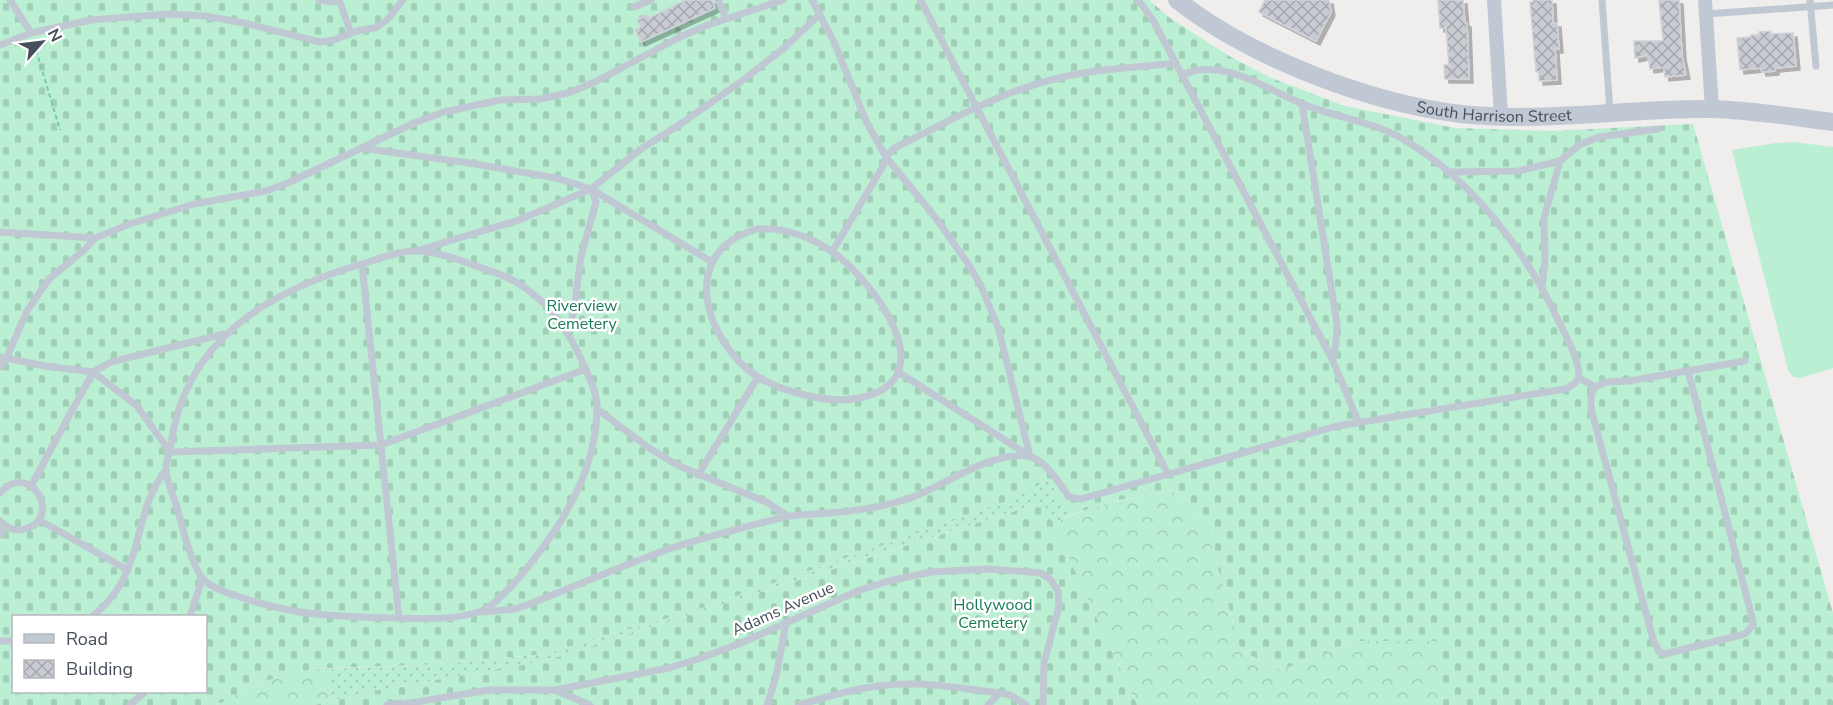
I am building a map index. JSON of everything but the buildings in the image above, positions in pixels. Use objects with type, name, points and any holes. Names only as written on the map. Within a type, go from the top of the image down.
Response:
[{"type":"street","name":"South Harrison Street","points":[[1177,0],[1241,41],[1302,71],[1368,94],[1421,107],[1462,114],[1501,116],[1712,109],[1757,112],[1833,122]]},
{"type":"street","points":[[1494,0],[1501,116]]},
{"type":"street","points":[[1706,0],[1712,109]]},
{"type":"lane","points":[[10,0],[32,33]]},
{"type":"lane","points":[[319,0],[338,0],[351,33]]},
{"type":"lane","points":[[0,45],[32,33],[91,20],[169,14],[205,16],[244,23],[320,42],[375,28],[387,20],[403,0]]},
{"type":"lane","points":[[634,7],[651,0]]},
{"type":"lane","points":[[718,0],[726,18]]},
{"type":"lane","points":[[0,232],[95,238],[130,224],[194,204],[266,191],[291,182],[414,123],[462,107],[500,100],[540,99],[568,93],[595,82],[680,37],[726,18],[783,0]]},
{"type":"lane","points":[[812,0],[849,74],[866,121],[886,157],[935,217],[981,286],[998,327],[1030,456]]},
{"type":"lane","points":[[1137,0],[1150,14],[1332,359],[1359,423]]},
{"type":"lane","points":[[1602,0],[1610,112]]},
{"type":"lane","points":[[921,1],[1168,474]]},
{"type":"lane","points":[[1810,3],[1816,66]]},
{"type":"lane","points":[[1706,14],[1810,3],[1833,5]]},
{"type":"lane","points":[[94,615],[111,597],[128,570],[151,492],[166,470],[174,419],[185,392],[202,360],[226,333],[244,318],[304,284],[362,264],[416,251],[519,220],[591,189],[641,149],[685,122],[743,80],[784,48],[820,14]]},
{"type":"lane","points":[[832,252],[883,166],[886,157],[893,149],[975,107],[1020,89],[1092,72],[1175,63]]},
{"type":"lane","points":[[898,372],[1048,468],[1069,497],[1081,499],[1337,426],[1565,388],[1574,384],[1579,378],[1575,355],[1542,287],[1523,258],[1497,223],[1448,172],[1430,157],[1401,138],[1373,125],[1302,104],[1223,71],[1197,69],[1182,75]]},
{"type":"lane","points":[[1302,104],[1337,324],[1336,344],[1332,359]]},
{"type":"lane","points":[[1448,172],[1511,172],[1560,161],[1579,146],[1609,134],[1658,129]]},
{"type":"lane","points":[[361,148],[556,178],[591,189],[712,262]]},
{"type":"lane","points":[[1542,287],[1545,262],[1544,218],[1560,161]]},
{"type":"lane","points":[[568,332],[574,310],[581,257],[596,202],[591,189]]},
{"type":"lane","points":[[757,229],[791,232],[832,252],[853,270],[888,314],[901,348],[898,372],[894,379],[878,392],[847,400],[822,398],[773,385],[758,377],[735,356],[714,325],[706,292],[712,262],[718,252],[732,239],[757,229]]},
{"type":"lane","points":[[0,367],[27,311],[49,279],[95,238]]},
{"type":"lane","points":[[416,251],[455,258],[514,281],[547,305],[568,332],[596,396],[595,431],[590,457],[567,513],[524,572],[506,592],[482,612]]},
{"type":"lane","points":[[362,264],[399,618]]},
{"type":"lane","points":[[31,486],[93,372],[111,362],[226,333]]},
{"type":"lane","points":[[3,358],[93,372],[137,406],[170,452]]},
{"type":"lane","points":[[1688,371],[1753,625],[1745,634],[1670,654],[1659,652],[1653,639],[1591,409],[1591,395],[1595,387],[1607,382],[1629,381],[1745,361]]},
{"type":"lane","points":[[170,452],[381,445],[586,369]]},
{"type":"lane","points":[[698,475],[758,377]]},
{"type":"lane","points":[[1579,378],[1595,387]]},
{"type":"lane","points":[[597,409],[649,448],[677,465],[766,502],[788,516]]},
{"type":"lane","points":[[166,470],[190,550],[202,580],[219,590],[271,608],[317,616],[435,619],[515,609],[667,550],[788,516],[880,507],[930,490],[976,467],[1004,458],[1030,456]]},
{"type":"lane","points":[[0,493],[10,485],[17,483],[31,486],[41,498],[43,505],[39,520],[34,525],[20,530],[2,523],[0,535]]},
{"type":"lane","points":[[39,520],[128,570]]},
{"type":"lane","name":"Adams Avenue","points":[[387,705],[489,690],[555,690],[686,663],[868,587],[918,574],[962,569],[1041,573],[1055,585],[1060,600],[1045,654],[1043,705]]},
{"type":"lane","points":[[190,615],[202,580]]},
{"type":"lane","points":[[767,705],[776,677],[786,623]]},
{"type":"lane","points":[[799,705],[840,694],[897,684],[1000,693],[1026,705]]},
{"type":"lane","points":[[555,690],[590,705]]},
{"type":"lane","points":[[130,705],[144,693]]},
{"type":"lane","points":[[988,705],[1000,693]]},
{"type":"path","points":[[32,33],[60,130]]},
{"type":"green space","name":"Riverview Cemetery","points":[[0,0],[1149,0],[1170,18],[1229,56],[1269,77],[1345,106],[1455,128],[1552,131],[1693,124],[1833,613],[1833,705],[1443,705],[1437,641],[1356,641],[1282,670],[1241,651],[1208,532],[1173,491],[1119,500],[1072,514],[1048,480],[1001,504],[699,609],[544,654],[440,664],[313,669],[265,681],[216,705],[0,705]]},
{"type":"green space","points":[[1794,142],[1833,147],[1833,368],[1801,378],[1793,377],[1788,370],[1732,150]]},
{"type":"green space","points":[[1048,480],[1072,514],[1053,524],[1042,502],[545,661],[372,691],[332,701],[327,669],[440,664],[544,654],[699,609],[1001,504]]},
{"type":"green space","points":[[1173,491],[1208,532],[1241,651],[1282,670],[1356,641],[1438,641],[1443,705],[1137,705],[1053,524],[1081,511],[1126,499]]},
{"type":"green space","name":"Hollywood Cemetery","points":[[1043,502],[1137,705],[315,705],[372,691],[545,661]]},
{"type":"green space","points":[[313,669],[327,669],[332,701],[315,705],[216,705],[265,681]]}]
